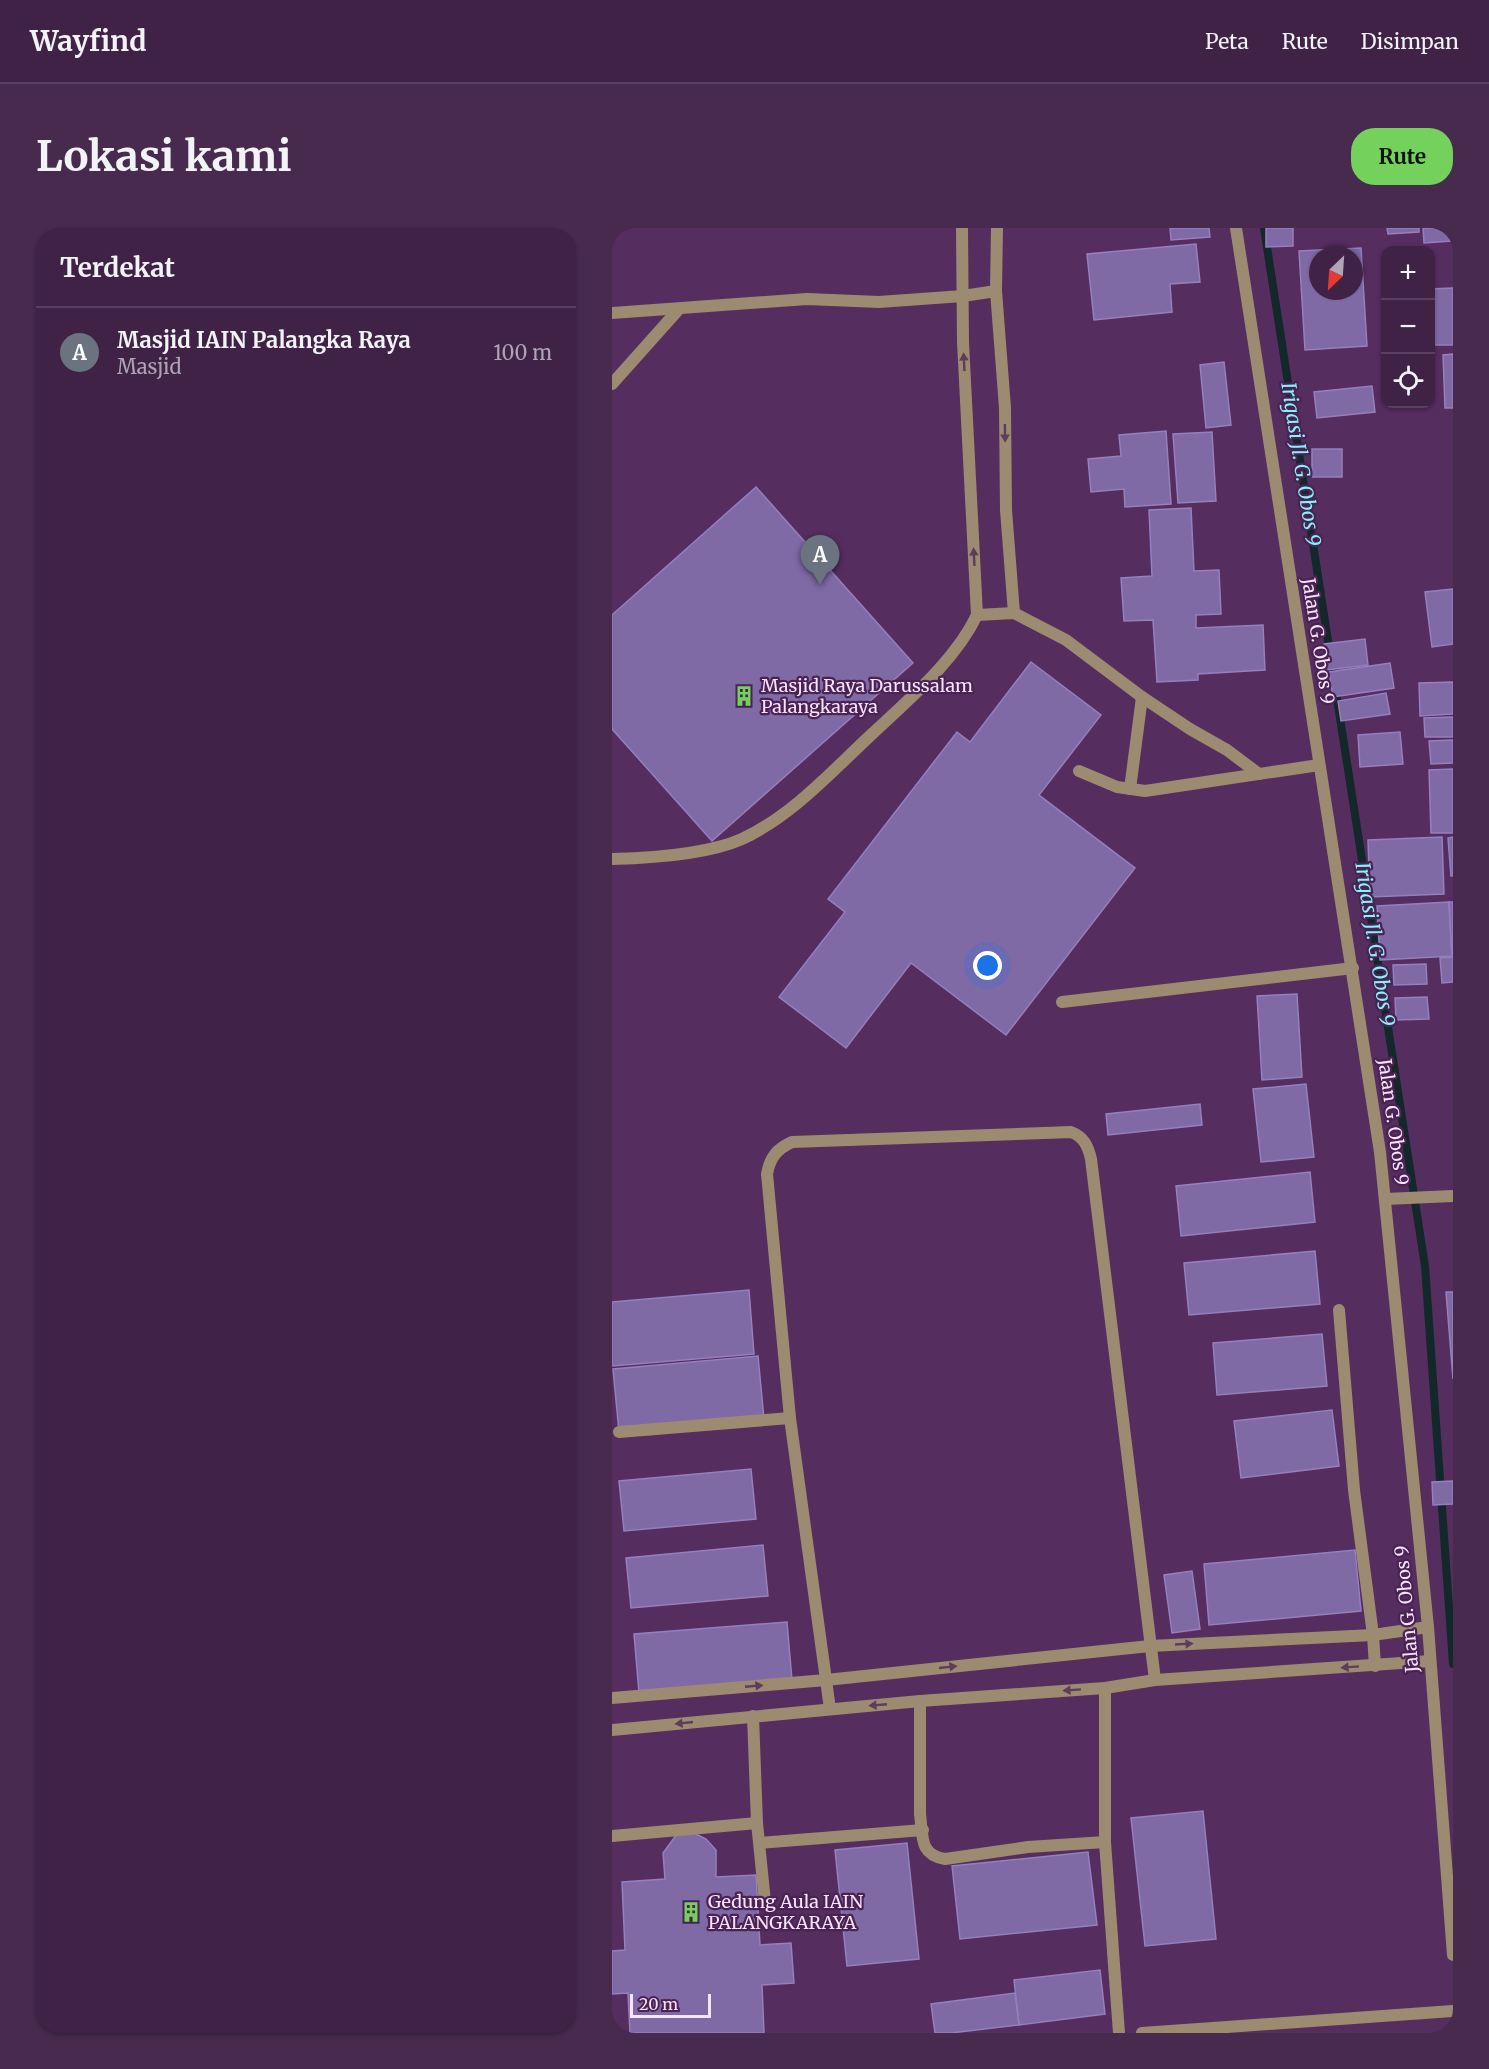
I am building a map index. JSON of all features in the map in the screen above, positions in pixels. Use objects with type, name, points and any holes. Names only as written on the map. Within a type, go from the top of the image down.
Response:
[{"type":"street","points":[[612,859],[641,858],[721,847],[761,829],[789,810],[900,707],[951,656],[966,636],[977,615],[963,342],[962,228]]},
{"type":"street","points":[[997,228],[996,291],[1005,408],[1006,510],[1014,613]]},
{"type":"street","name":"Jalan G. Obos 9","points":[[1236,228],[1380,1152],[1428,1627],[1453,1955]]},
{"type":"street","points":[[612,313],[807,299],[879,302],[963,296],[996,291]]},
{"type":"street","points":[[612,384],[679,309]]},
{"type":"street","points":[[977,615],[1014,613],[1066,640],[1142,697],[1227,750],[1259,774]]},
{"type":"street","points":[[1130,789],[1142,697]]},
{"type":"street","points":[[1079,771],[1117,787],[1145,790],[1319,765]]},
{"type":"street","points":[[1062,1002],[1353,968]]},
{"type":"street","points":[[830,1709],[790,1418],[767,1174],[769,1164],[780,1147],[792,1142],[1071,1132],[1079,1135],[1088,1145],[1155,1680]]},
{"type":"street","points":[[1385,1199],[1453,1196]]},
{"type":"street","points":[[1339,1310],[1354,1490],[1375,1666]]},
{"type":"street","points":[[619,1432],[790,1418]]},
{"type":"street","points":[[612,1698],[826,1680],[1150,1646],[1373,1635],[1428,1627]]},
{"type":"street","points":[[612,1730],[920,1701],[1105,1688],[1155,1680],[1375,1666],[1430,1660]]},
{"type":"street","points":[[1105,1688],[1105,1842],[1119,2033]]},
{"type":"street","points":[[920,1701],[922,1830],[926,1850],[933,1857],[945,1859],[1028,1847],[1105,1842]]},
{"type":"street","points":[[753,1716],[757,1823],[765,1902]]},
{"type":"street","points":[[612,1836],[757,1823]]},
{"type":"street","points":[[760,1844],[922,1830]]},
{"type":"street","points":[[1142,2033],[1453,2011]]},
{"type":"building","points":[[1170,228],[1209,228],[1210,237],[1171,240]]},
{"type":"building","points":[[1266,228],[1293,228],[1293,246],[1266,247]]},
{"type":"building","points":[[1387,228],[1419,228],[1419,232],[1388,234]]},
{"type":"building","points":[[1423,228],[1453,228],[1453,241],[1424,243]]},
{"type":"building","points":[[1196,244],[1200,282],[1170,284],[1172,312],[1094,320],[1087,254]]},
{"type":"building","points":[[1299,251],[1309,251],[1309,300],[1363,300],[1363,281],[1367,346],[1305,350]]},
{"type":"building","points":[[1453,288],[1453,345],[1435,345],[1435,289]]},
{"type":"building","points":[[1453,354],[1453,408],[1445,408],[1443,355]]},
{"type":"building","points":[[1224,362],[1231,425],[1206,428],[1200,365]]},
{"type":"building","points":[[1372,386],[1375,412],[1317,418],[1314,392]]},
{"type":"building","points":[[1166,431],[1171,504],[1125,507],[1124,489],[1091,492],[1088,459],[1121,456],[1119,435]]},
{"type":"building","points":[[1212,432],[1216,501],[1178,503],[1173,434]]},
{"type":"building","points":[[1312,449],[1342,449],[1342,477],[1312,477]]},
{"type":"building","name":"Masjid Raya Darussalam Palangkaraya","points":[[756,487],[913,663],[712,841],[612,729],[612,615]]},
{"type":"building","points":[[1191,508],[1194,571],[1219,570],[1221,614],[1196,615],[1196,628],[1263,625],[1265,670],[1198,674],[1198,680],[1157,682],[1153,620],[1124,621],[1121,578],[1152,576],[1149,510]]},
{"type":"building","points":[[1453,589],[1453,644],[1432,647],[1425,592]]},
{"type":"building","points":[[1365,639],[1368,665],[1327,670],[1324,644]]},
{"type":"building","points":[[1031,662],[1101,715],[1039,795],[1135,868],[1006,1035],[911,963],[846,1048],[779,997],[845,912],[828,899],[957,732],[970,742]]},
{"type":"building","points":[[1390,663],[1394,688],[1333,697],[1329,672]]},
{"type":"building","points":[[1453,682],[1453,714],[1420,716],[1419,683]]},
{"type":"building","points":[[1386,693],[1390,714],[1341,721],[1338,701]]},
{"type":"building","points":[[1453,717],[1453,737],[1425,737],[1424,718]]},
{"type":"building","points":[[1400,732],[1403,764],[1360,767],[1358,735]]},
{"type":"building","points":[[1453,740],[1453,763],[1431,764],[1429,741]]},
{"type":"building","points":[[1453,769],[1453,833],[1431,833],[1429,770]]},
{"type":"building","points":[[1442,837],[1444,894],[1370,897],[1368,840]]},
{"type":"building","points":[[1453,837],[1453,876],[1451,876],[1448,838]]},
{"type":"building","points":[[1449,902],[1452,956],[1380,960],[1377,906]]},
{"type":"building","points":[[1449,902],[1453,902],[1452,956]]},
{"type":"building","points":[[1453,957],[1453,982],[1442,983],[1440,958]]},
{"type":"building","points":[[1426,964],[1427,984],[1394,985],[1393,965]]},
{"type":"building","points":[[1297,994],[1302,1077],[1262,1080],[1257,996]]},
{"type":"building","points":[[1427,997],[1429,1019],[1396,1020],[1395,998]]},
{"type":"building","points":[[1306,1084],[1314,1157],[1261,1162],[1253,1089]]},
{"type":"building","points":[[1200,1104],[1202,1125],[1108,1135],[1106,1114]]},
{"type":"building","points":[[1310,1172],[1315,1222],[1181,1236],[1176,1186]]},
{"type":"building","points":[[1315,1251],[1320,1304],[1189,1315],[1184,1263]]},
{"type":"building","points":[[749,1290],[754,1354],[612,1366],[612,1302]]},
{"type":"building","points":[[1446,1292],[1453,1292],[1453,1379]]},
{"type":"building","points":[[1322,1334],[1327,1386],[1217,1395],[1213,1343]]},
{"type":"building","points":[[758,1356],[764,1419],[619,1432],[613,1369]]},
{"type":"building","points":[[1332,1410],[1339,1466],[1241,1478],[1234,1421]]},
{"type":"building","points":[[751,1469],[756,1519],[624,1531],[619,1481]]},
{"type":"building","points":[[1453,1481],[1453,1504],[1433,1505],[1432,1482]]},
{"type":"building","points":[[763,1545],[768,1596],[631,1608],[626,1558]]},
{"type":"building","points":[[1355,1550],[1361,1611],[1209,1625],[1204,1564]]},
{"type":"building","points":[[1192,1571],[1200,1629],[1172,1633],[1164,1575]]},
{"type":"building","points":[[787,1622],[792,1680],[639,1693],[634,1634]]},
{"type":"building","points":[[1203,1811],[1216,1939],[1145,1946],[1131,1818]]},
{"type":"building","name":"Gedung Aula IAIN PALANGKARAYA","points":[[694,1833],[706,1839],[716,1850],[716,1877],[756,1875],[760,1945],[791,1943],[794,1983],[762,1985],[764,2033],[630,2033],[628,1993],[612,1994],[612,1951],[625,1950],[622,1882],[665,1879],[663,1853],[677,1834]]},
{"type":"building","points":[[907,1843],[919,1959],[847,1966],[835,1850]]},
{"type":"building","points":[[1088,1852],[1097,1925],[960,1939],[952,1866]]},
{"type":"building","points":[[1100,1970],[1105,2014],[1019,2025],[1014,1980]]},
{"type":"building","points":[[1015,1993],[1019,2025],[935,2033],[931,2004]]},
{"type":"waterway","name":"Irigasi Jl. G. Obos 9","points":[[1264,228],[1425,1266],[1453,1664]]},
{"type":"place","name":"Masjid IAIN Palangka Raya","points":[[820,585]]},
{"type":"place","name":"Masjid Raya Darussalam Palangkaraya","points":[[744,696]]},
{"type":"place","name":"Gedung Aula IAIN PALANGKARAYA","points":[[691,1912]]}]
